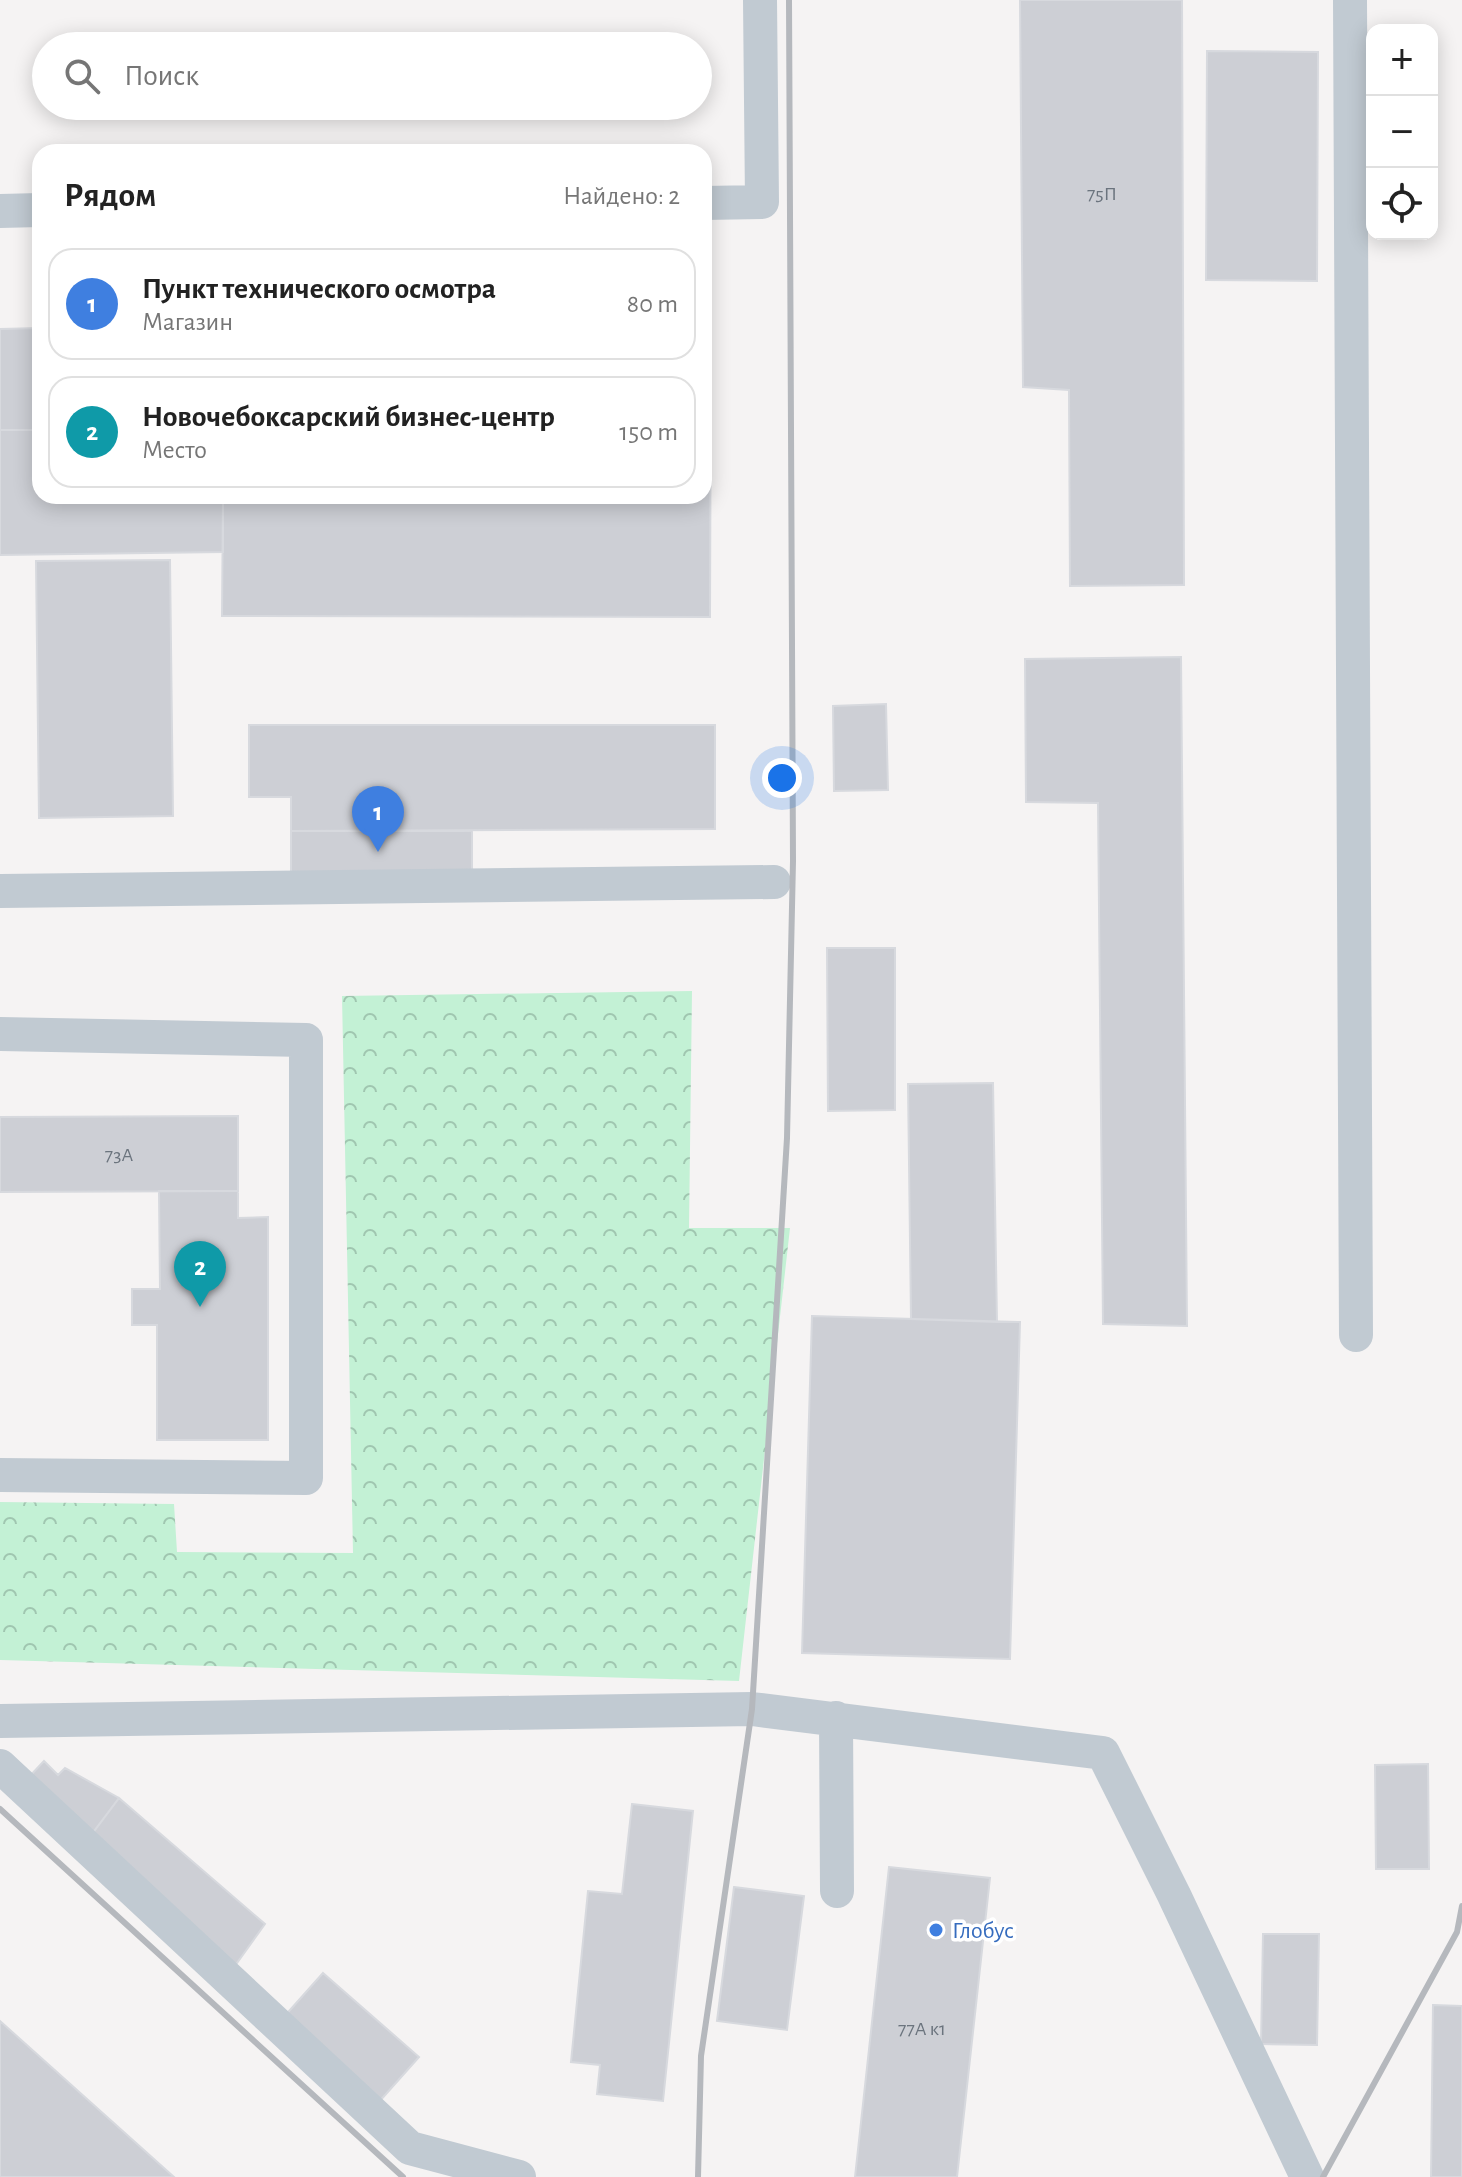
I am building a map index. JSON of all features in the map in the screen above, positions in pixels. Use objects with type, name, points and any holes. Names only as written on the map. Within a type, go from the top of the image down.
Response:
[{"type":"lane","points":[[712,203],[762,202],[760,0]]},
{"type":"lane","points":[[1350,0],[1356,1335]]},
{"type":"lane","points":[[0,211],[32,210]]},
{"type":"lane","points":[[0,891],[774,882]]},
{"type":"lane","points":[[0,1034],[306,1040],[306,1478],[0,1475]]},
{"type":"lane","points":[[0,1721],[752,1709],[1103,1753],[1174,1895],[1307,2177]]},
{"type":"lane","points":[[836,1718],[837,1891]]},
{"type":"lane","points":[[0,1766],[410,2148],[519,2177]]},
{"type":"green space","points":[[692,991],[689,1228],[790,1228],[739,1681],[0,1660],[0,1502],[174,1504],[177,1552],[353,1553],[342,996]]},
{"type":"building","points":[[1020,0],[1182,0],[1184,585],[1070,586],[1069,390],[1023,387]]},
{"type":"building","points":[[1207,51],[1318,52],[1317,281],[1206,280]]},
{"type":"building","points":[[32,328],[32,430],[0,430],[0,329]]},
{"type":"building","points":[[0,430],[32,430],[32,504],[223,504],[223,552],[0,555]]},
{"type":"building","points":[[223,504],[710,504],[710,617],[222,616]]},
{"type":"building","points":[[170,560],[173,816],[39,818],[36,561]]},
{"type":"building","points":[[1181,657],[1187,1326],[1103,1324],[1098,803],[1026,802],[1025,659]]},
{"type":"building","points":[[886,704],[888,790],[834,791],[833,706]]},
{"type":"building","points":[[249,725],[715,725],[715,829],[291,831],[291,797],[249,797]]},
{"type":"building","points":[[291,831],[472,831],[472,873],[291,874]]},
{"type":"building","points":[[827,948],[895,948],[895,1110],[828,1111]]},
{"type":"building","points":[[993,1083],[997,1322],[911,1319],[908,1084]]},
{"type":"building","points":[[238,1116],[238,1191],[0,1192],[0,1117]]},
{"type":"building","points":[[159,1191],[238,1191],[238,1218],[268,1217],[268,1440],[157,1440],[157,1325],[132,1325],[132,1289],[160,1289]]},
{"type":"building","points":[[812,1316],[1020,1322],[1010,1659],[802,1653]]},
{"type":"building","points":[[44,1761],[58,1775],[65,1768],[119,1798],[89,1838],[27,1779]]},
{"type":"building","points":[[1428,1764],[1429,1869],[1376,1869],[1375,1765]]},
{"type":"building","points":[[119,1798],[265,1924],[232,1970],[89,1838]]},
{"type":"building","points":[[632,1804],[693,1811],[663,2101],[597,2094],[600,2065],[571,2062],[588,1891],[622,1894]]},
{"type":"building","points":[[889,1867],[990,1878],[957,2177],[855,2177]]},
{"type":"building","points":[[734,1887],[804,1896],[787,2030],[717,2021]]},
{"type":"building","points":[[1263,1934],[1319,1934],[1317,2045],[1261,2044]]},
{"type":"building","points":[[323,1973],[419,2057],[378,2103],[282,2019]]},
{"type":"building","points":[[1433,2005],[1462,2006],[1462,2177],[1431,2177]]},
{"type":"building","points":[[0,2021],[174,2177],[0,2177]]},
{"type":"railway","points":[[698,2177],[701,2056],[752,1709],[787,1138],[793,861],[789,0]]},
{"type":"railway","points":[[0,1809],[403,2177]]},
{"type":"railway","points":[[1323,2177],[1457,1932],[1462,1906]]},
{"type":"place","name":"Пункт технического осмотра","points":[[378,852]]},
{"type":"place","name":"Новочебоксарский бизнес-центр","points":[[200,1307]]},
{"type":"place","name":"Глобус","points":[[936,1930]]}]
